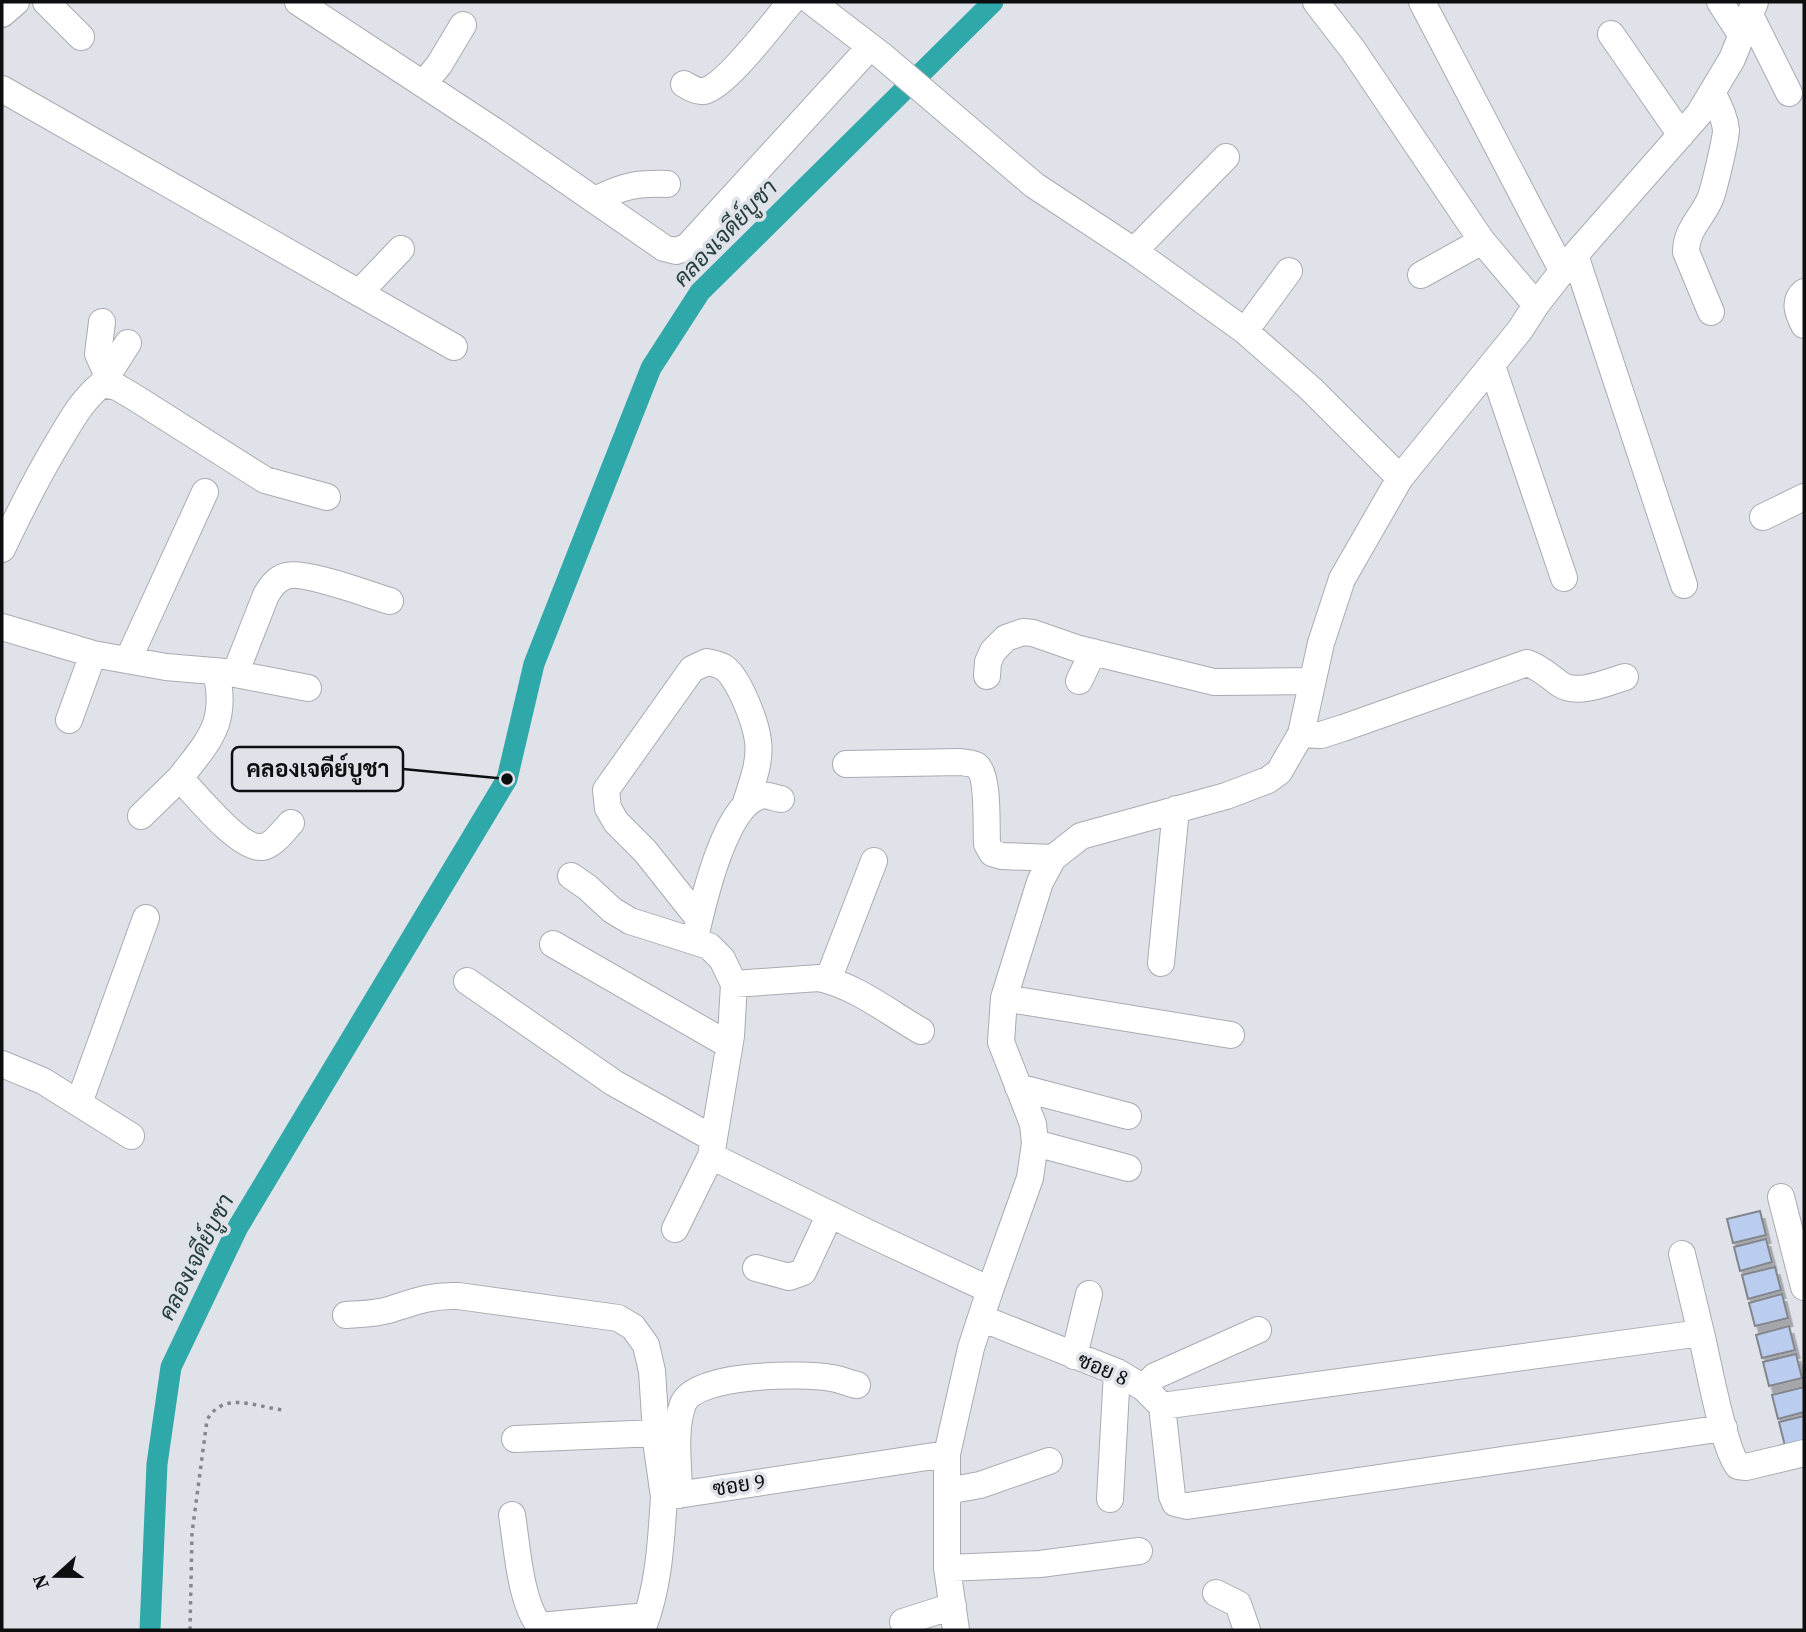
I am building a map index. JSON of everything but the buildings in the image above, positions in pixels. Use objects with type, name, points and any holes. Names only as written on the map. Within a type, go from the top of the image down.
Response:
[{"type":"street","points":[[2,14],[16,2]]},
{"type":"street","points":[[46,2],[81,37]]},
{"type":"street","points":[[298,2],[664,248],[676,251],[687,247],[875,50]]},
{"type":"street","points":[[684,84],[698,91],[713,86],[733,70],[790,2]]},
{"type":"street","points":[[812,2],[875,50],[1034,185],[1134,251],[1245,331],[1311,390],[1400,478]]},
{"type":"street","points":[[1316,2],[1353,50],[1482,241],[1536,305]]},
{"type":"street","points":[[1422,2],[1569,264],[1684,585]]},
{"type":"street","points":[[1720,2],[1749,17],[1789,93]]},
{"type":"street","points":[[903,1622],[954,1618],[947,1568],[947,1454],[971,1349],[1030,1178],[1035,1143],[1033,1124],[1002,1042],[1004,998],[1040,882],[1053,858],[1081,835],[1226,796],[1268,780],[1279,772],[1301,734],[1321,643],[1342,579],[1400,478],[1492,366],[1569,264],[1713,94],[1749,17]]},
{"type":"street","points":[[423,84],[439,65],[463,25]]},
{"type":"street","points":[[1611,34],[1681,135]]},
{"type":"street","points":[[2,89],[454,346]]},
{"type":"street","points":[[1711,312],[1686,252],[1686,241],[1691,228],[1712,196],[1726,131],[1723,116],[1713,94]]},
{"type":"street","points":[[1134,251],[1226,157]]},
{"type":"street","points":[[595,200],[620,187],[640,183],[667,184]]},
{"type":"street","points":[[1421,275],[1482,241]]},
{"type":"street","points":[[359,293],[401,249]]},
{"type":"street","points":[[1245,331],[1289,271]]},
{"type":"street","points":[[1804,292],[1798,298],[1797,305],[1804,325]]},
{"type":"street","points":[[102,322],[98,354],[105,379],[265,480],[327,497]]},
{"type":"street","points":[[2,549],[32,485],[61,437],[89,394],[105,379],[128,343]]},
{"type":"street","points":[[1492,366],[1563,578]]},
{"type":"street","points":[[128,660],[205,492]]},
{"type":"street","points":[[1763,517],[1804,497]]},
{"type":"street","points":[[141,816],[180,778],[203,749],[220,716],[225,673],[273,583],[288,575],[307,576],[390,601]]},
{"type":"street","points":[[2,627],[93,654],[308,688]]},
{"type":"street","points":[[986,676],[993,651],[1006,638],[1023,632],[1214,682],[1312,681]]},
{"type":"street","points":[[1079,681],[1093,652]]},
{"type":"street","points":[[69,720],[93,654]]},
{"type":"street","points":[[675,1229],[712,1147],[729,1045],[734,984],[722,959],[697,930],[645,852],[616,822],[608,807],[606,790],[692,669],[706,662],[723,667],[731,674],[747,705],[758,741],[757,769],[745,806]]},
{"type":"street","points":[[1301,734],[1321,735],[1527,663],[1538,667],[1563,687],[1583,688],[1625,677]]},
{"type":"street","points":[[846,765],[961,762],[974,765],[984,779],[985,828],[990,851],[1002,856],[1053,858]]},
{"type":"street","points":[[180,778],[204,805],[251,846],[267,846],[291,822]]},
{"type":"street","points":[[697,930],[716,860],[727,833],[745,806],[753,799],[763,795],[781,799]]},
{"type":"street","points":[[1161,963],[1176,810]]},
{"type":"street","points":[[828,980],[874,860]]},
{"type":"street","points":[[571,876],[612,910],[630,921],[697,930]]},
{"type":"street","points":[[79,1103],[146,918]]},
{"type":"street","points":[[553,944],[729,1045]]},
{"type":"street","points":[[734,984],[819,978],[828,980],[848,987],[920,1031]]},
{"type":"street","points":[[467,981],[712,1147],[830,1214],[990,1290]]},
{"type":"street","points":[[1004,998],[1231,1035]]},
{"type":"street","points":[[2,1064],[43,1081],[131,1136]]},
{"type":"street","points":[[1018,1087],[1128,1116]]},
{"type":"street","points":[[1035,1143],[1128,1168]]},
{"type":"street","points":[[1781,1197],[1804,1287]]},
{"type":"street","points":[[755,1268],[789,1277],[803,1272],[830,1214]]},
{"type":"street","points":[[1682,1254],[1733,1460],[1738,1466],[1746,1467],[1804,1453]]},
{"type":"street","points":[[1074,1356],[1089,1294]]},
{"type":"street","points":[[346,1315],[369,1314],[439,1295],[618,1318],[633,1327],[646,1345],[652,1371],[657,1448],[672,1496]]},
{"type":"street","name":"ซอย 8","points":[[981,1318],[1117,1373],[1153,1397],[1155,1376],[1258,1330]]},
{"type":"street","points":[[1701,1333],[1153,1397],[1172,1496],[1175,1503],[1187,1506],[1724,1428]]},
{"type":"street","points":[[1111,1499],[1117,1373]]},
{"type":"street","points":[[512,1515],[526,1596],[534,1619],[540,1626],[644,1623],[672,1496],[679,1423],[684,1401],[695,1391],[733,1379],[767,1376],[832,1378],[857,1385]]},
{"type":"street","points":[[515,1439],[657,1433]]},
{"type":"street","name":"ซอย 9","points":[[672,1496],[947,1454]]},
{"type":"street","points":[[947,1491],[980,1485],[1049,1461]]},
{"type":"street","points":[[947,1568],[1040,1564],[1139,1551]]},
{"type":"street","points":[[1216,1593],[1238,1604],[1247,1630]]},
{"type":"path","points":[[190,1630],[192,1533],[207,1420],[214,1408],[227,1402],[282,1410]]},
{"type":"waterway","name":"คลองเจดีย์บูชา","points":[[150,1630],[157,1464],[171,1367],[238,1227],[507,779],[534,664],[651,368],[700,292],[993,2]]},
{"type":"place","name":"คลองเจดีย์บูชา","points":[[507,779]]}]
